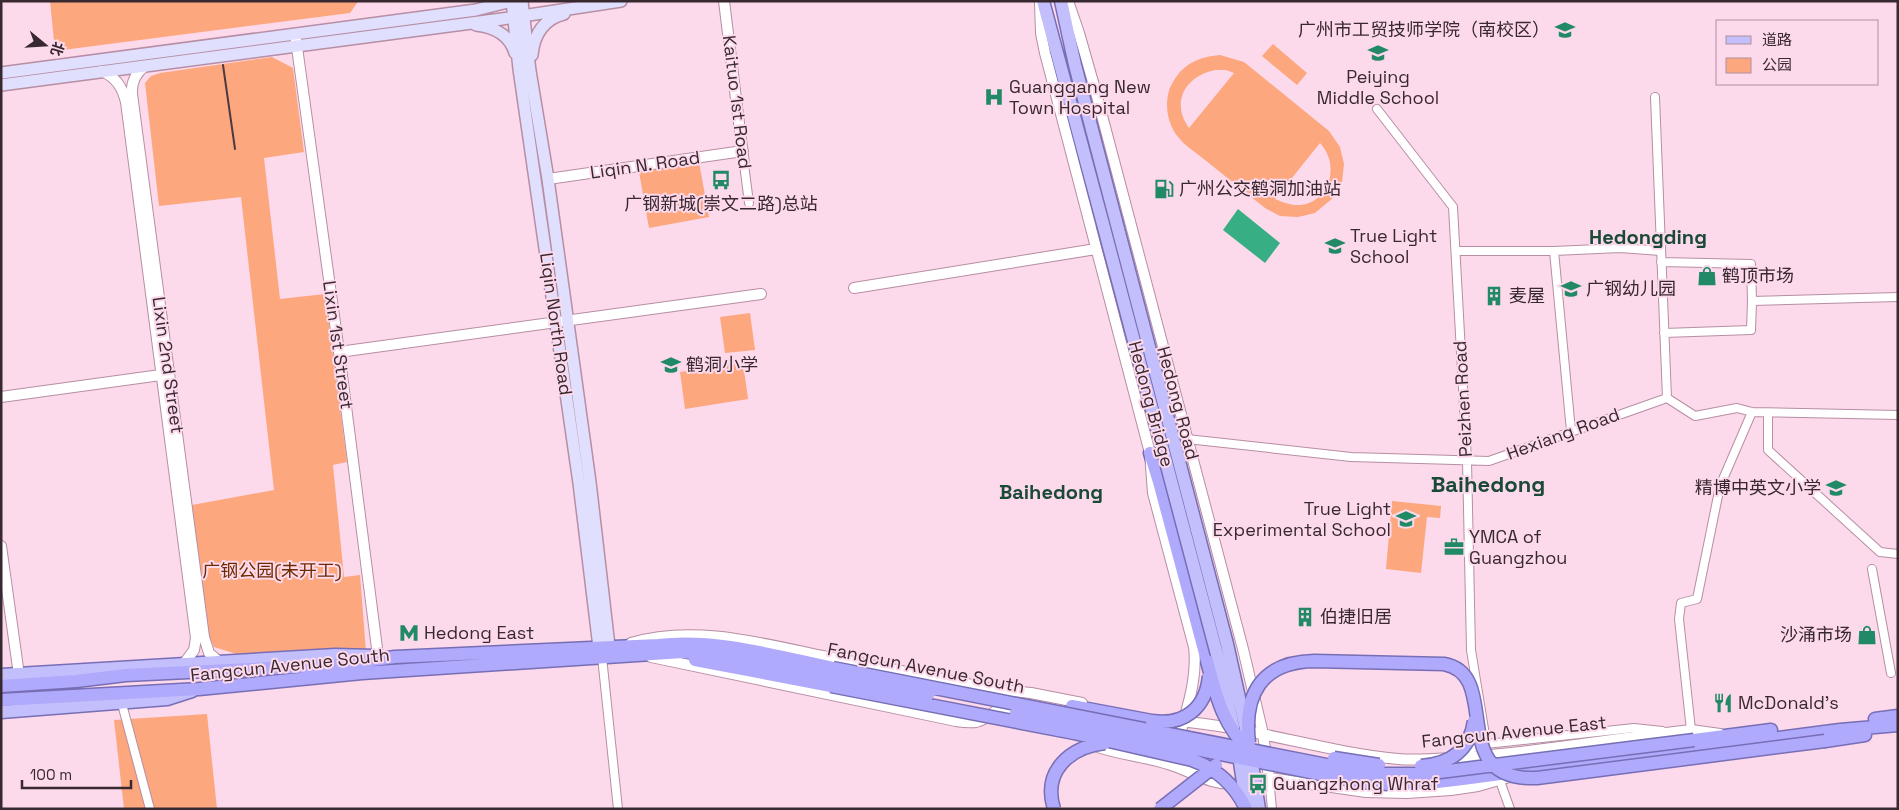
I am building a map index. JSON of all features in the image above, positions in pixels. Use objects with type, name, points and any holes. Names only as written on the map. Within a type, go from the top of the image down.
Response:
[{"type":"highway","points":[[1150,454],[1178,548],[1220,710],[1236,736],[1257,755],[1275,764],[1361,782],[1388,784],[1428,783],[1862,727],[1898,727]]},
{"type":"highway","name":"Fangcun Avenue South","points":[[199,689],[679,642],[701,644],[832,677],[981,697],[1221,744]]},
{"type":"highway","name":"Fangcun Avenue South","points":[[395,656],[604,650],[643,655],[672,652],[701,653],[832,677],[1290,768]]},
{"type":"highway","points":[[1,686],[76,681],[126,675],[335,665],[395,656]]},
{"type":"highway","points":[[981,697],[1064,704],[1167,723],[1185,717],[1202,701],[1209,680],[1208,661]]},
{"type":"highway","points":[[1249,743],[1248,713],[1255,691],[1272,673],[1294,663],[1314,661],[1450,665],[1460,670],[1467,678],[1474,698],[1479,735],[1484,752],[1499,769],[1508,775],[1519,778],[1538,778],[1825,741],[1898,727]]},
{"type":"highway","points":[[832,677],[1185,758],[1204,765],[1230,783],[1238,792],[1246,809]]},
{"type":"highway","points":[[1,700],[199,689]]},
{"type":"highway","points":[[1221,744],[1277,748],[1382,766],[1406,767],[1437,764],[1453,758],[1467,743],[1473,726],[1474,698]]},
{"type":"highway","name":"Fangcun Avenue East","points":[[1265,753],[1368,773],[1413,775],[1692,735],[1731,735],[1898,716]]},
{"type":"highway","points":[[1054,809],[1051,796],[1052,783],[1057,770],[1065,760],[1075,752],[1086,747],[1116,742]]},
{"type":"highway","points":[[1221,744],[1265,753]]},
{"type":"highway","points":[[1160,809],[1226,758],[1241,752],[1265,753]]},
{"type":"main road","points":[[476,10],[486,1]]},
{"type":"main road","points":[[1,73],[476,10],[512,1]]},
{"type":"main road","name":"Liqin North Road","points":[[512,1],[519,17]]},
{"type":"main road","name":"Liqin North Road","points":[[522,1],[519,17],[555,322],[604,650]]},
{"type":"main road","points":[[1,85],[519,17],[602,2],[621,1]]},
{"type":"main road","name":"Hedong Bridge","points":[[1041,1],[1103,224],[1220,666],[1238,746],[1246,809]]},
{"type":"main road","name":"Hedong Bridge","points":[[1061,1],[1075,65],[1224,636],[1249,743],[1258,809]]},
{"type":"main road","points":[[525,70],[540,29],[546,22],[558,15],[602,2]]},
{"type":"main road","points":[[462,24],[486,26],[499,32],[507,38],[525,70]]},
{"type":"main road","name":"Liqin North Road","points":[[525,70],[548,179],[568,320],[590,482],[604,650]]},
{"type":"main road","name":"Fangcun Avenue South","points":[[1,675],[335,655],[395,656]]},
{"type":"main road","name":"Fangcun Avenue South","points":[[1,712],[167,699],[199,689]]},
{"type":"street","name":"Kaituo 1st Road","points":[[724,1],[749,202]]},
{"type":"street","points":[[1041,1],[1041,33],[1045,53],[1150,454],[1153,492],[1194,653],[1193,683],[1171,765],[1210,782],[1222,785],[1269,778],[1392,794],[1478,786],[1522,772]]},
{"type":"street","name":"Hedong Road","points":[[1068,1],[1080,33],[1096,89],[1243,649],[1262,734],[1272,809]]},
{"type":"street","name":"Lixin 1st Street","points":[[295,34],[339,352],[378,656]]},
{"type":"street","name":"Lixin 2nd Street","points":[[145,66],[136,76],[132,85],[132,94],[196,638],[194,650],[183,665]]},
{"type":"street","name":"Lixin 2nd Street","points":[[102,71],[116,80],[124,96],[204,637],[209,652],[221,663]]},
{"type":"street","points":[[1654,97],[1667,398],[1695,416],[1737,408],[1752,412],[1898,415]]},
{"type":"street","name":"Peizhen Road","points":[[1377,109],[1453,207],[1467,461],[1471,650],[1483,713],[1486,744]]},
{"type":"street","name":"Liqin N. Road","points":[[548,179],[743,151]]},
{"type":"street","points":[[1456,251],[1554,251],[1620,248],[1661,251]]},
{"type":"street","points":[[854,288],[1096,249]]},
{"type":"street","points":[[1554,251],[1570,431]]},
{"type":"street","points":[[1662,262],[1751,264],[1751,330],[1664,333]]},
{"type":"street","points":[[339,352],[761,294]]},
{"type":"street","points":[[1752,301],[1898,297]]},
{"type":"street","points":[[1,396],[165,375]]},
{"type":"street","name":"Hexiang Road","points":[[1187,439],[1351,457],[1489,461],[1667,398]]},
{"type":"street","points":[[1692,735],[1679,618],[1681,602],[1697,599],[1720,486],[1752,412]]},
{"type":"street","points":[[1768,412],[1768,450],[1880,552],[1898,554]]},
{"type":"street","points":[[1143,430],[1154,437],[1165,436],[1177,427],[1181,416]]},
{"type":"street","points":[[1,546],[19,674]]},
{"type":"street","points":[[1872,569],[1891,673]]},
{"type":"street","name":"Fangcun Avenue South","points":[[623,646],[650,638],[685,635],[725,638],[992,689],[1031,694],[1168,720],[1184,721]]},
{"type":"street","points":[[604,650],[618,809]]},
{"type":"street","name":"Fangcun Avenue South","points":[[643,655],[956,721],[977,722],[994,710],[1004,707],[1052,716],[1060,719],[1080,738],[1096,746],[1116,753],[1171,765]]},
{"type":"street","points":[[992,689],[998,698],[994,710]]},
{"type":"street","points":[[122,704],[150,809]]},
{"type":"street","name":"Fangcun Avenue East","points":[[1184,721],[1209,723],[1310,745],[1370,756],[1399,759],[1499,755],[1676,732],[1692,735]]},
{"type":"street","points":[[1434,759],[1486,744],[1634,728],[1676,732]]},
{"type":"street","points":[[1500,780],[1510,809]]},
{"type":"green space","points":[[50,1],[357,1],[357,3],[350,13],[55,51]]},
{"type":"green space","points":[[1273,44],[1307,73],[1297,85],[1262,56]]},
{"type":"green space","points":[[1220,55],[1244,62],[1329,131],[1340,147],[1344,164],[1342,182],[1334,197],[1315,213],[1298,217],[1280,216],[1265,208],[1188,147],[1171,126],[1167,103],[1170,88],[1177,75],[1193,62]],"holes":[[[1216,70],[1226,70],[1234,73],[1189,128],[1183,118],[1181,109],[1184,91],[1196,78]],[[1320,143],[1327,153],[1330,163],[1328,184],[1323,193],[1316,200],[1306,204],[1294,205],[1275,199]]]},
{"type":"green space","name":"广钢公园(未开工)","points":[[272,57],[293,68],[304,152],[264,158],[280,299],[325,294],[347,462],[333,465],[344,577],[360,575],[366,652],[243,656],[214,647],[206,629],[192,505],[274,490],[241,197],[159,206],[145,83],[151,76],[160,73]]},
{"type":"green space","points":[[699,162],[709,217],[649,228],[639,172]]},
{"type":"green space","points":[[750,313],[755,350],[725,353],[720,317]]},
{"type":"green space","points":[[743,363],[748,399],[685,409],[680,372]]},
{"type":"green space","points":[[1392,501],[1441,506],[1440,518],[1427,517],[1421,573],[1386,569]]},
{"type":"green space","points":[[207,714],[217,809],[124,809],[114,720]]},
{"type":"shaded area","points":[[1238,209],[1280,243],[1265,263],[1223,230]]},
{"type":"railway","points":[[223,65],[235,149]]},
{"type":"place","name":"广州市工贸技师学院（南校区）","points":[[1565,30]]},
{"type":"place","name":"Peiying Middle School","points":[[1378,53]]},
{"type":"place","name":"Guanggang New Town Hospital","points":[[994,97]]},
{"type":"place","name":"广钢新城(崇文二路)总站","points":[[721,180]]},
{"type":"place","name":"广州公交鹤洞加油站","points":[[1164,189]]},
{"type":"place","name":"True Light School","points":[[1335,246]]},
{"type":"place","name":"鹤顶市场","points":[[1707,276]]},
{"type":"place","name":"广钢幼儿园","points":[[1571,289]]},
{"type":"place","name":"麦屋","points":[[1494,296]]},
{"type":"place","name":"鹤洞小学","points":[[671,365]]},
{"type":"place","name":"精博中英文小学","points":[[1836,488]]},
{"type":"place","name":"True Light Experimental School","points":[[1406,519]]},
{"type":"place","name":"YMCA of Guangzhou","points":[[1454,547]]},
{"type":"place","name":"伯捷旧居","points":[[1305,617]]},
{"type":"place","name":"Hedong East","points":[[409,633]]},
{"type":"place","name":"沙涌市场","points":[[1867,635]]},
{"type":"place","name":"McDonald's","points":[[1723,703]]},
{"type":"place","name":"Guangzhong Whraf","points":[[1258,784]]},
{"type":"district","name":"Hedongding","points":[[1648,237]]},
{"type":"district","name":"Baihedong","points":[[1488,484]]},
{"type":"district","name":"Baihedong","points":[[1051,492]]}]
